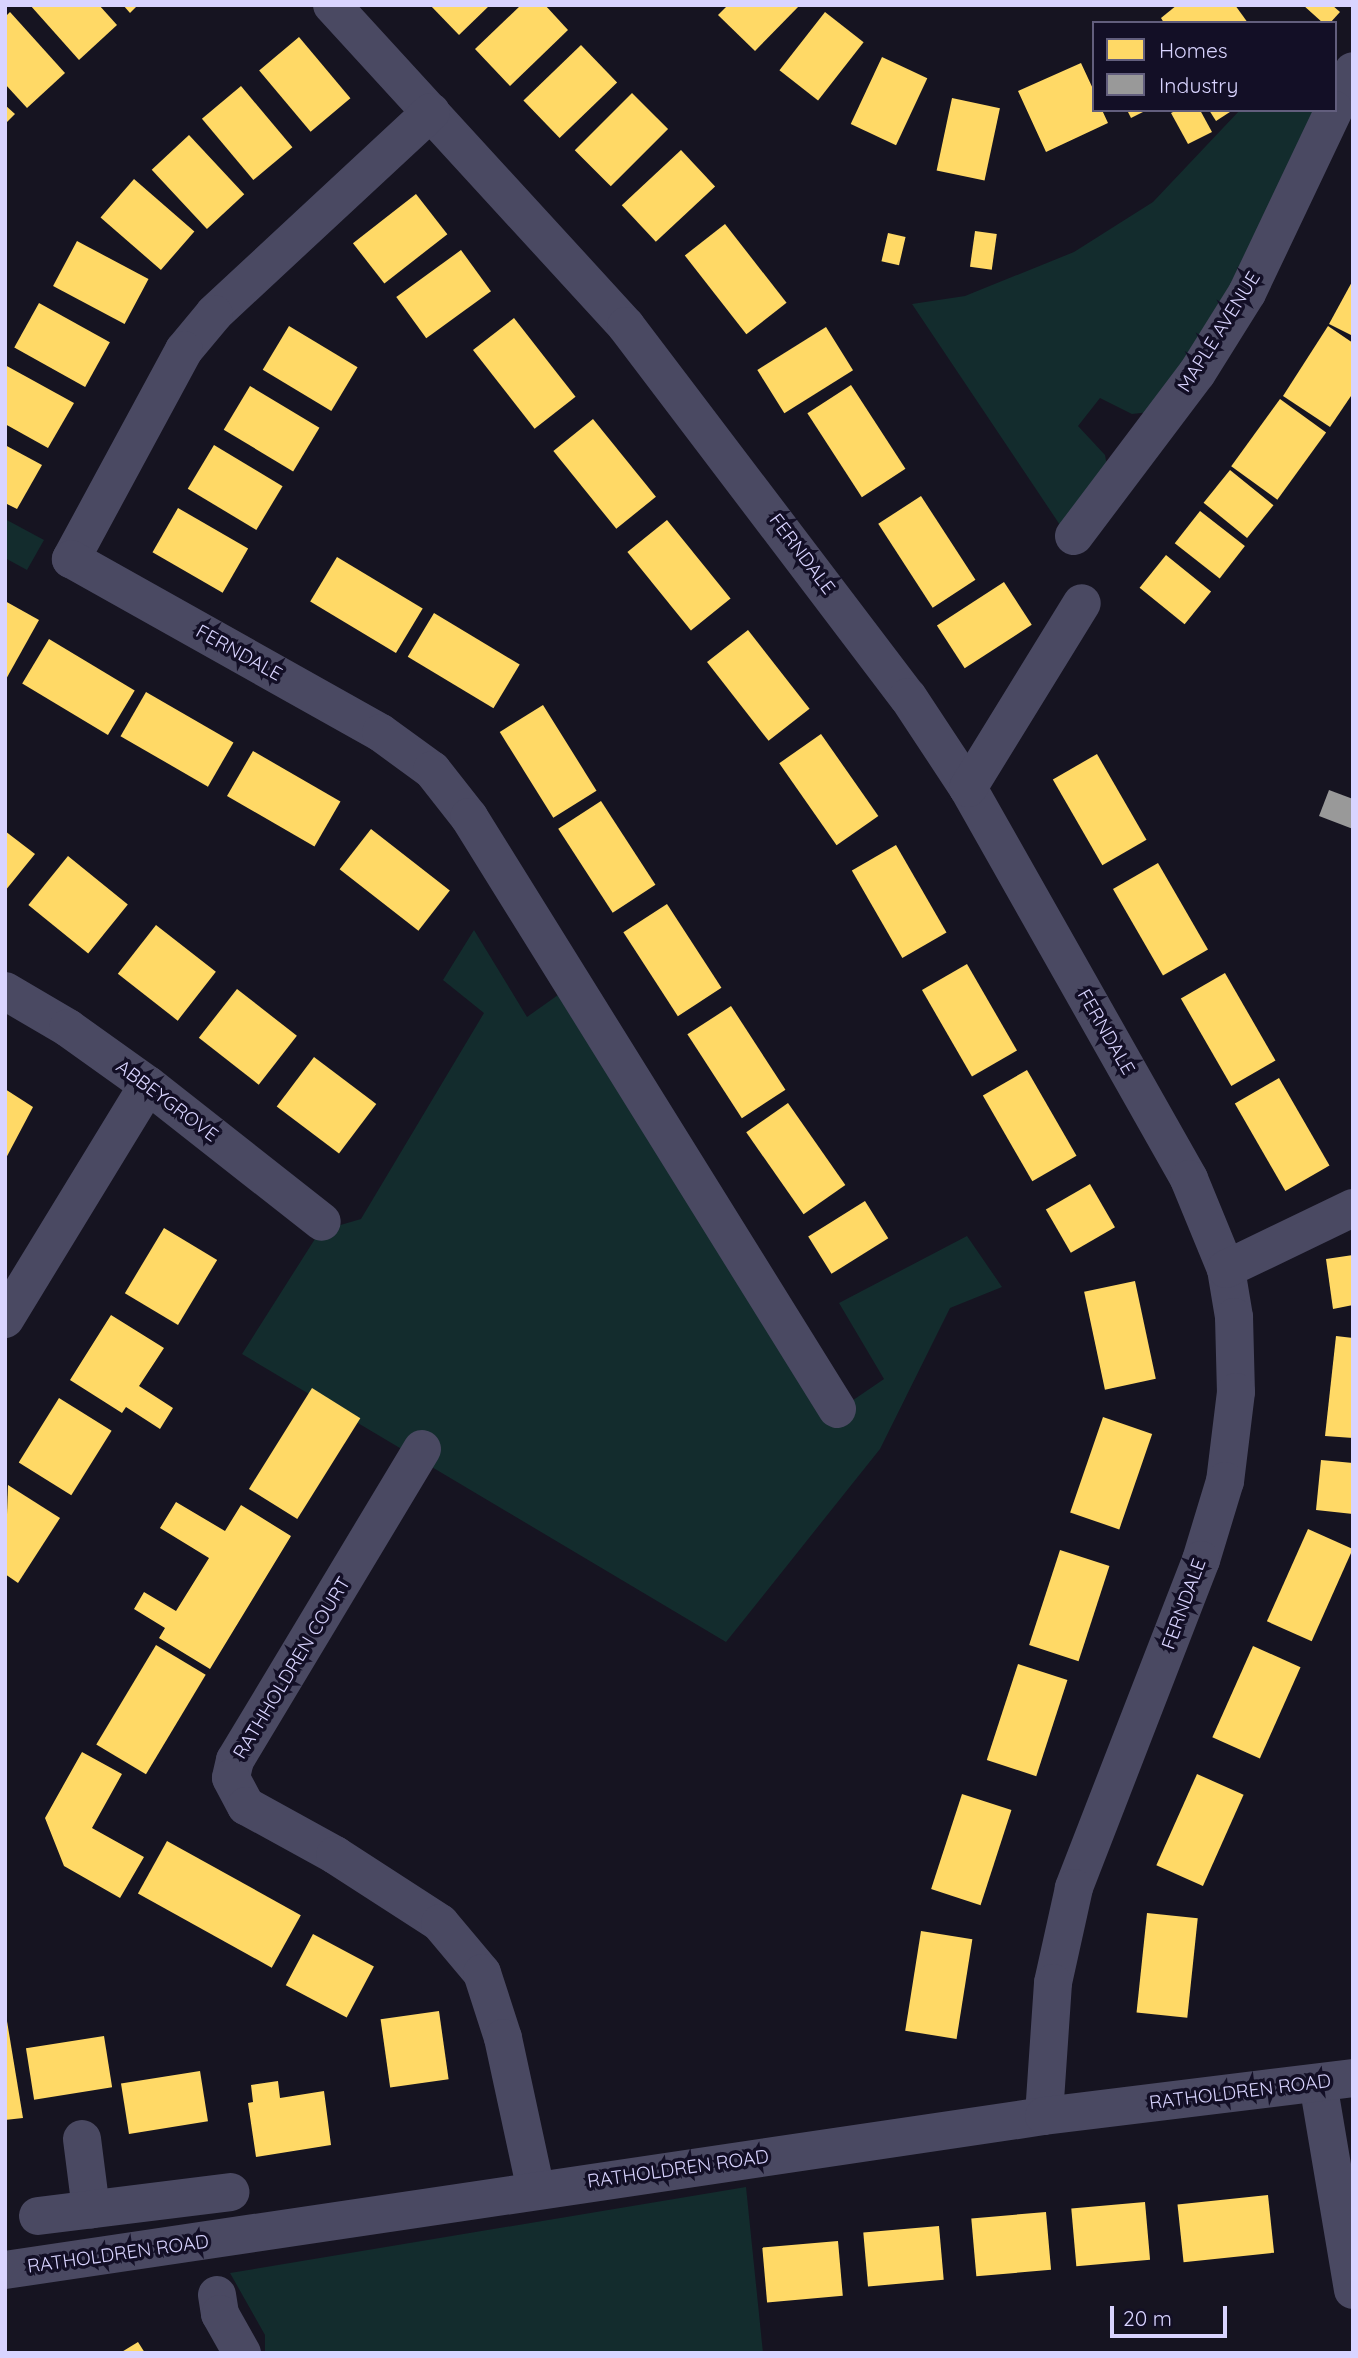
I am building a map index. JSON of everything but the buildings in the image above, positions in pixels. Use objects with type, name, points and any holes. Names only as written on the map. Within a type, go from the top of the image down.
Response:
[{"type":"street","name":"FERNDALE","points":[[332,5],[626,326],[901,686],[968,788],[1189,1179],[1226,1269],[1234,1317],[1236,1392],[1225,1481],[1201,1560],[1074,1888],[1054,1983],[1044,2116]]},
{"type":"street","name":"MAPLE AVENUE","points":[[1337,105],[1353,71]]},
{"type":"street","name":"FERNDALE","points":[[431,112],[214,314],[184,350],[71,559],[381,733],[432,770],[469,817],[837,1409]]},
{"type":"street","name":"MAPLE AVENUE","points":[[1074,536],[1197,373],[1247,293],[1334,112]]},
{"type":"street","points":[[968,788],[1082,603]]},
{"type":"street","name":"ABBEYGROVE","points":[[5,991],[68,1027],[148,1085],[322,1222]]},
{"type":"street","points":[[5,1319],[148,1085]]},
{"type":"street","points":[[1226,1269],[1353,1208]]},
{"type":"street","name":"RATHHOLDREN COURT","points":[[422,1449],[236,1760],[231,1778],[246,1806],[335,1855],[440,1923],[482,1973],[503,2038],[536,2190]]},
{"type":"street","points":[[1336,2080],[1353,2290]]},
{"type":"street","name":"RATHOLDREN ROAD","points":[[5,2270],[1044,2116],[1336,2080]]},
{"type":"street","points":[[82,2139],[91,2209]]},
{"type":"street","points":[[37,2216],[231,2192]]},
{"type":"street","points":[[161,2200],[169,2246]]},
{"type":"street","points":[[217,2295],[220,2314],[242,2353]]},
{"type":"green space","points":[[1238,112],[1313,112],[1233,284],[1150,412],[1132,414],[1100,398],[1078,426],[1105,455],[1107,466],[1060,525],[912,304],[965,296],[1074,252],[1153,202]]},
{"type":"green space","points":[[5,519],[44,540],[27,570],[5,558]]},
{"type":"green space","points":[[474,930],[527,1017],[558,995],[824,1420],[884,1379],[839,1303],[967,1236],[1002,1287],[950,1308],[880,1449],[726,1642],[242,1354],[320,1231],[361,1219],[484,1013],[443,980]]},
{"type":"green space","points":[[746,2187],[763,2353],[265,2353],[265,2335],[230,2273]]}]
